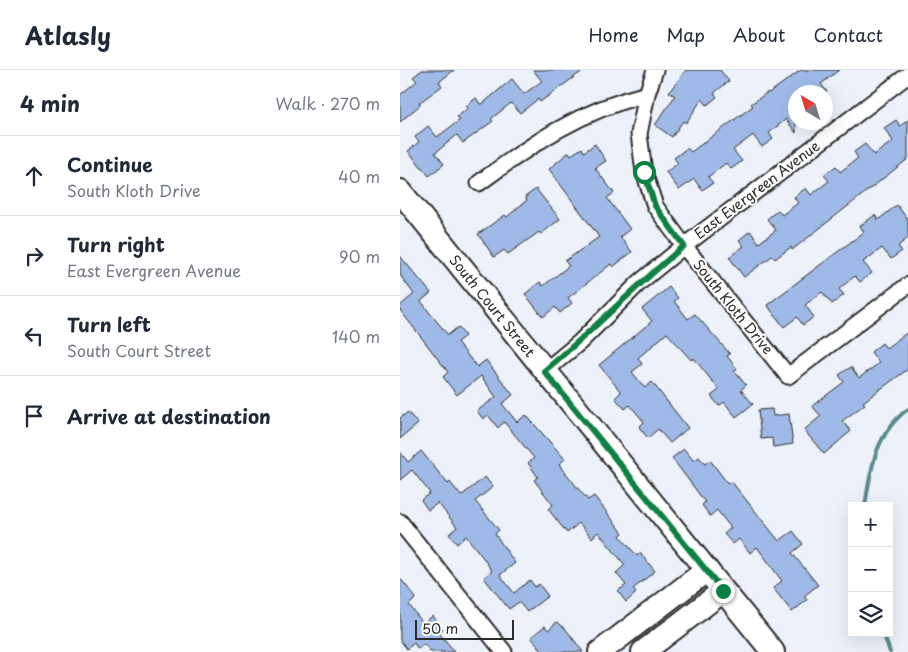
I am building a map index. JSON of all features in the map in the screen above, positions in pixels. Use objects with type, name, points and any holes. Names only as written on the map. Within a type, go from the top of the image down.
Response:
[{"type":"street","name":"South Kloth Drive","points":[[655,70],[647,94],[639,134],[644,172],[655,206],[684,246],[788,376],[908,285]]},
{"type":"street","name":"East Evergreen Avenue","points":[[544,371],[580,342],[640,282],[684,246],[908,75]]},
{"type":"street","points":[[479,183],[537,141],[565,124],[593,110],[647,94]]},
{"type":"street","name":"South Court Street","points":[[400,192],[773,652]]},
{"type":"street","points":[[400,522],[504,652]]},
{"type":"street","points":[[600,652],[707,570]]},
{"type":"street","points":[[643,652],[723,591]]},
{"type":"building","points":[[422,70],[454,70],[439,82],[442,86],[419,103],[420,105],[400,122],[400,95],[417,81],[413,77]]},
{"type":"building","points":[[533,70],[584,70],[540,102],[538,99],[520,113],[511,103],[491,119],[493,121],[463,143],[457,135],[435,153],[444,164],[429,176],[408,151],[419,142],[415,137],[428,126],[437,137],[460,120],[457,117],[476,98],[481,105],[512,79],[524,94],[542,81]]},
{"type":"building","points":[[686,70],[720,70],[729,81],[714,93],[717,97],[707,105],[702,99],[686,123],[683,121],[672,137],[655,125],[675,96],[669,92]]},
{"type":"building","points":[[801,70],[839,70],[822,85],[788,85],[788,122],[786,119],[769,133],[773,139],[762,147],[753,135],[733,150],[742,161],[731,169],[726,163],[708,177],[713,183],[702,190],[694,179],[679,190],[666,172],[678,163],[674,158],[687,148],[691,152],[753,106],[751,104]]},
{"type":"building","points":[[896,120],[900,126],[908,120],[908,159],[792,250],[791,247],[775,259],[772,256],[744,277],[729,257],[744,246],[739,240],[750,231],[759,243],[776,230],[767,219],[778,210],[782,215],[798,203],[794,197],[806,188],[811,195],[829,181],[824,175],[836,166],[840,172],[858,158],[854,152],[865,144],[874,155],[893,141],[884,128]]},
{"type":"building","points":[[595,144],[606,161],[595,168],[614,193],[607,198],[630,229],[620,237],[632,252],[613,267],[611,264],[568,298],[572,303],[560,313],[555,307],[543,317],[525,294],[540,282],[543,286],[569,266],[565,261],[599,237],[549,169],[569,152],[571,155],[582,148],[584,152]]},
{"type":"building","points":[[536,189],[560,219],[541,234],[539,232],[508,254],[504,250],[494,257],[478,234],[505,215],[507,217],[527,200],[525,197]]},
{"type":"building","points":[[897,205],[908,220],[908,238],[898,246],[902,251],[891,259],[882,248],[863,262],[872,273],[860,282],[855,276],[839,289],[844,295],[832,304],[822,292],[805,305],[814,317],[803,325],[797,317],[784,327],[767,305],[864,232],[860,226],[875,215],[878,220]]},
{"type":"building","points":[[400,256],[431,293],[421,301],[429,312],[448,335],[458,327],[465,336],[457,342],[477,367],[486,360],[513,395],[502,404],[517,422],[526,415],[565,459],[559,464],[576,486],[588,500],[594,496],[623,533],[620,536],[637,556],[640,553],[655,571],[633,589],[636,593],[626,602],[618,591],[626,585],[616,573],[625,565],[598,532],[592,538],[579,523],[567,533],[548,509],[553,505],[534,480],[538,477],[528,463],[534,458],[504,422],[498,428],[488,415],[483,419],[477,411],[496,397],[481,376],[457,395],[443,377],[448,372],[400,310],[400,306],[414,294],[400,275]]},
{"type":"building","points":[[669,287],[678,298],[674,301],[688,319],[695,314],[730,354],[727,356],[737,369],[734,371],[746,385],[741,390],[753,404],[736,417],[724,402],[719,406],[711,396],[719,390],[694,358],[691,360],[667,333],[638,358],[642,364],[632,372],[645,388],[652,382],[688,428],[670,443],[658,429],[648,438],[639,427],[644,422],[630,405],[625,409],[615,398],[621,392],[599,365],[652,321],[642,309]]},
{"type":"building","points":[[908,332],[908,369],[863,402],[865,404],[842,421],[851,431],[824,454],[804,430],[821,416],[812,406],[844,382],[839,375],[851,367],[859,378],[879,363],[871,352],[882,343],[886,348]]},
{"type":"building","points":[[772,409],[773,416],[789,414],[793,444],[773,447],[772,438],[761,439],[758,410]]},
{"type":"building","points":[[408,412],[418,424],[400,439],[400,418]]},
{"type":"building","points":[[684,449],[694,461],[699,457],[705,464],[710,460],[728,484],[731,481],[779,541],[793,531],[803,544],[792,553],[818,585],[804,596],[807,600],[792,612],[773,588],[782,581],[757,547],[750,553],[739,539],[733,544],[724,534],[731,528],[717,510],[710,516],[702,505],[705,502],[672,458]]},
{"type":"building","points":[[421,451],[448,484],[450,482],[461,496],[485,477],[493,487],[475,501],[499,530],[495,534],[515,563],[500,575],[514,593],[530,580],[535,587],[539,584],[548,596],[527,612],[519,602],[509,609],[484,578],[492,571],[466,536],[457,544],[449,534],[457,527],[438,503],[428,510],[421,500],[430,493],[412,470],[400,480],[400,452],[408,462]]},
{"type":"building","points":[[400,578],[416,598],[409,605],[423,623],[433,616],[443,629],[439,633],[455,652],[431,652],[424,644],[418,649],[414,643],[407,649],[400,640]]},
{"type":"building","points":[[557,622],[565,628],[583,652],[543,652],[531,637],[545,626],[548,630]]},
{"type":"waterway","points":[[866,502],[876,453],[881,441],[888,429],[908,409]]},
{"type":"waterway","points":[[884,637],[890,652]]},
{"type":"route","points":[[644,172],[655,206],[684,246],[640,282],[580,342],[544,371],[723,591]]}]
